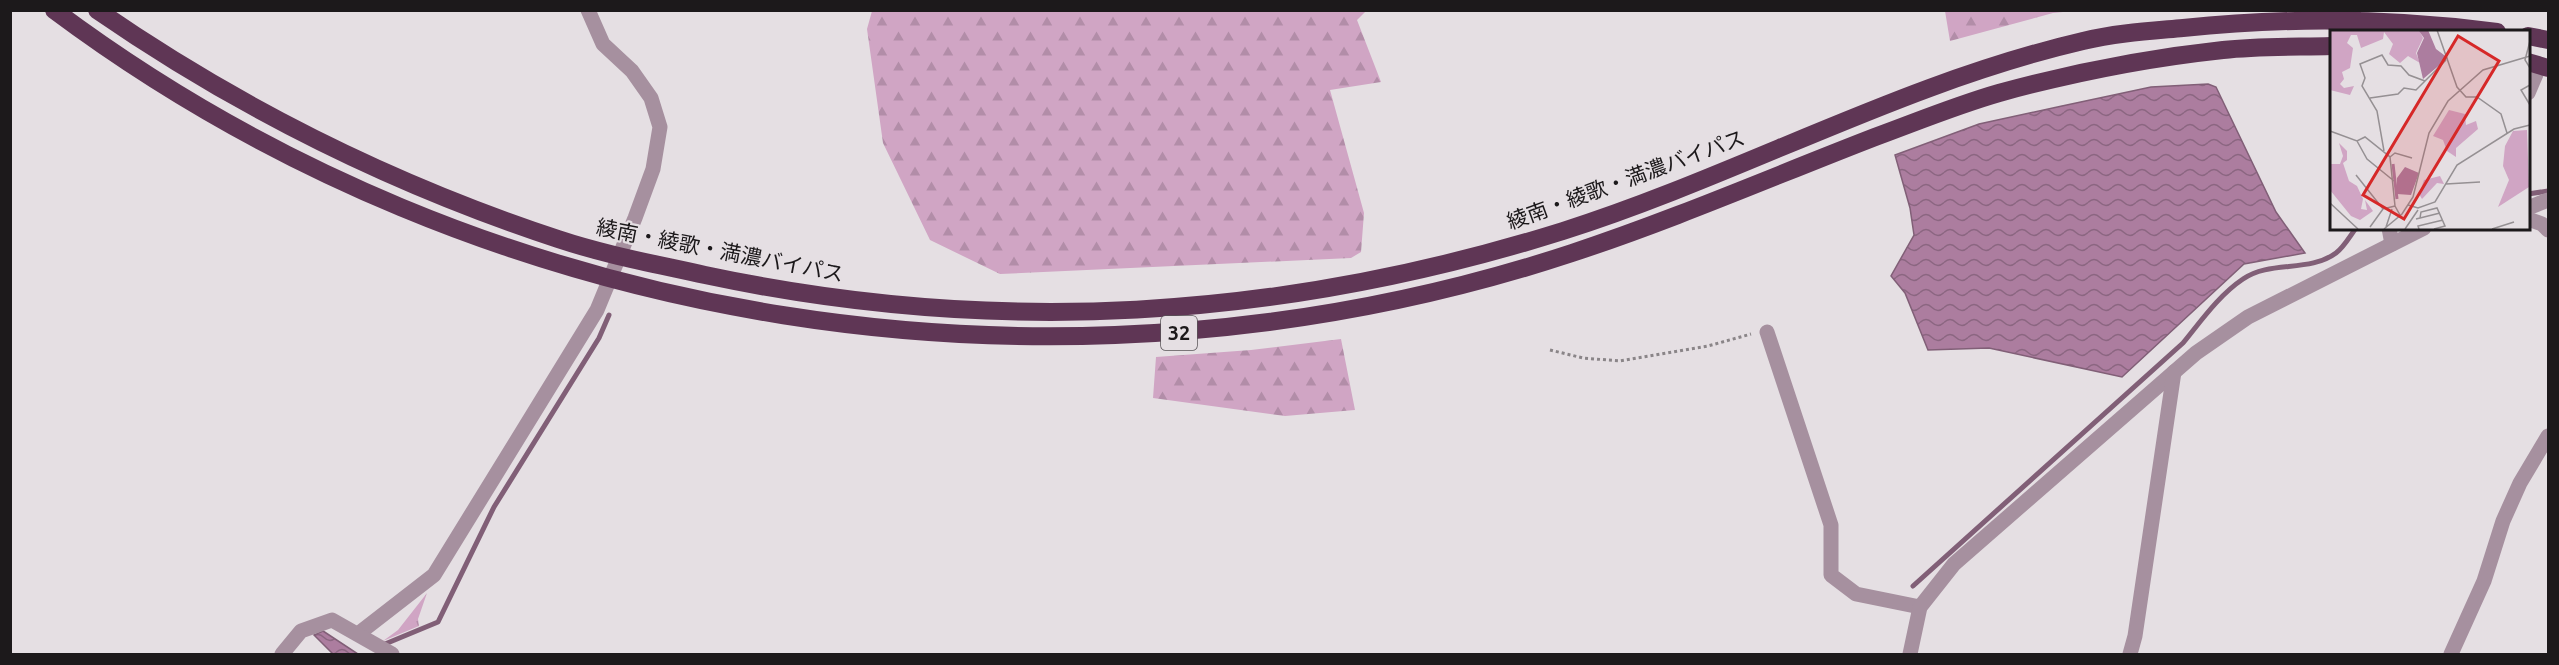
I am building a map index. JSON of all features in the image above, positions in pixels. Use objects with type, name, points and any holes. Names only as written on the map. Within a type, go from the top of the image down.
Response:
[{"type":"highway","name":"32","points":[[54,10],[152,78],[285,155],[353,187],[460,229],[610,280],[774,315],[831,324],[942,334],[1071,337],[1166,334],[1301,319],[1465,285],[1570,254],[1663,221],[1950,109],[1996,94],[2171,57],[2229,49],[2330,46]]},
{"type":"highway","name":"綾南・綾歌・満濃バイパス","points":[[97,10],[224,91],[335,150],[469,207],[560,240],[619,257],[835,299],[943,309],[1061,312],[1167,309],[1302,294],[1462,260],[1567,230],[1944,84],[2075,43],[2112,35],[2228,23],[2295,19],[2439,24],[2482,30]]},
{"type":"highway","points":[[2529,36],[2548,40]]},
{"type":"street","points":[[358,634],[434,575],[597,310],[653,169],[660,127],[651,98],[632,71],[603,44],[588,10]]},
{"type":"street","points":[[2529,90],[2539,65]]},
{"type":"street","points":[[2529,208],[2548,200]]},
{"type":"street","points":[[2529,219],[2542,224],[2548,230]]},
{"type":"street","points":[[2389,230],[2392,244]]},
{"type":"street","points":[[1910,654],[1920,607],[1954,564],[2196,353],[2248,317],[2420,230]]},
{"type":"street","points":[[1767,332],[1831,525],[1831,575],[1856,594],[1920,607]]},
{"type":"street","points":[[2130,654],[2174,372]]},
{"type":"street","points":[[2451,654],[2484,581],[2503,521],[2520,483],[2548,436]]},
{"type":"street","points":[[282,654],[301,631],[332,620],[385,650]]},
{"type":"path","points":[[1550,350],[1583,358],[1620,361],[1708,346],[1767,332]]},
{"type":"green space","points":[[1945,10],[2073,11],[2053,13],[1950,41]]},
{"type":"green space","points":[[872,11],[1366,11],[1357,20],[1381,82],[1330,90],[1364,213],[1361,252],[1351,258],[1000,274],[930,240],[883,143],[867,29]]},
{"type":"green space","points":[[1341,339],[1355,410],[1285,416],[1153,398],[1156,357],[1251,350]]},
{"type":"green space","points":[[427,593],[418,619],[419,626],[383,641],[398,630]]},
{"type":"water","points":[[2208,84],[2216,87],[2276,212],[2305,253],[2244,264],[2122,377],[1989,348],[1928,350],[1905,293],[1891,276],[1914,235],[1910,208],[1895,155],[1979,124],[2151,87]]},
{"type":"water","points":[[323,631],[358,654],[333,654],[314,635]]},
{"type":"waterway","points":[[2529,194],[2548,191]]},
{"type":"waterway","points":[[1913,586],[2183,343],[2234,285],[2254,273],[2325,259],[2339,251],[2355,230]]},
{"type":"waterway","points":[[377,654],[385,644],[438,622],[494,507],[599,338],[609,315]]}]
